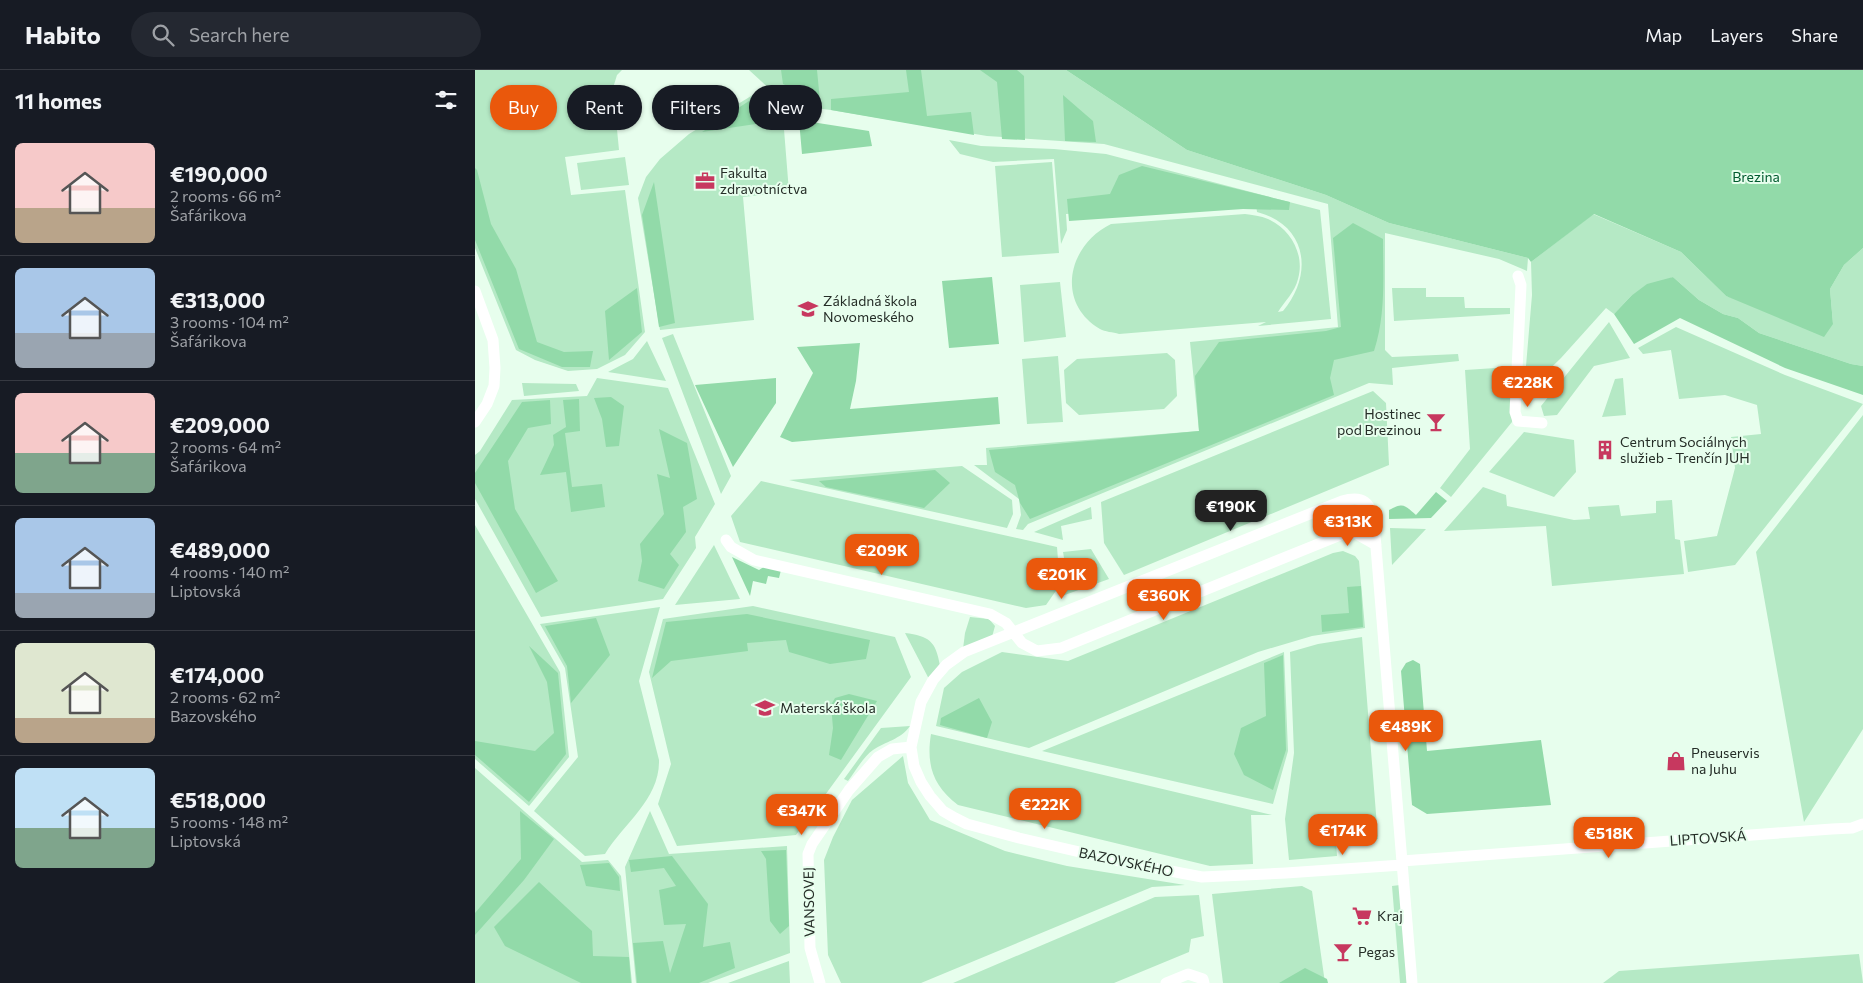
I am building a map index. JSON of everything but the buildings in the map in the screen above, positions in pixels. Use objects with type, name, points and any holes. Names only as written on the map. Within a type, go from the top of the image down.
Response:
[{"type":"street","points":[[1518,276],[1521,285],[1515,412],[1518,421],[1541,423]]},
{"type":"street","points":[[475,291],[493,340],[494,386],[487,404],[475,422]]},
{"type":"street","name":"BAZOVSKÉHO","points":[[1376,545],[1372,509],[1361,499],[1341,501],[964,652],[946,665],[933,680],[921,702],[911,747],[914,766],[921,782],[930,796],[943,810],[967,824],[1019,838],[1123,862],[1202,877],[1286,874],[1402,863]]},
{"type":"street","points":[[726,540],[731,547],[754,560],[990,614],[1006,623],[1012,633],[1022,643],[1037,651],[1061,648],[1343,534],[1355,533],[1376,545],[1412,983]]},
{"type":"street","name":"VANSOVEJ","points":[[820,983],[810,948],[808,854],[812,844],[849,790],[878,757],[892,749],[911,747]]},
{"type":"street","name":"LIPTOVSKÁ","points":[[1402,863],[1832,829],[1863,824]]},
{"type":"street","points":[[1166,983],[1188,974],[1203,979],[1204,983]]},
{"type":"green space","points":[[475,70],[622,70],[617,75],[614,85],[567,85],[567,130],[617,130],[619,150],[565,157],[571,195],[625,190],[645,332],[625,355],[597,369],[568,371],[535,360],[516,350],[475,248]]},
{"type":"green space","points":[[749,70],[1066,70],[1187,150],[1326,195],[1389,223],[1528,258],[1527,271],[1499,259],[1385,233],[1385,350],[1392,357],[1458,354],[1459,361],[1392,368],[1393,385],[1369,383],[1028,524],[1023,530],[1016,529],[1021,515],[1019,499],[974,465],[987,465],[986,448],[1199,431],[1190,342],[1338,327],[1328,204],[1104,144],[987,136],[822,109],[822,85],[765,85]]},
{"type":"green space","points":[[781,70],[817,70],[818,85],[783,84]]},
{"type":"green space","points":[[906,70],[921,70],[927,116],[971,112],[974,135],[831,110],[831,99],[909,92]]},
{"type":"green space","points":[[980,70],[1017,70],[1024,76],[1025,140],[1002,139],[997,82]]},
{"type":"green space","name":"Brezina","points":[[1066,70],[1863,70],[1863,248],[1844,265],[1830,289],[1833,324],[1824,337],[1726,296],[1681,252],[1594,214],[1531,262],[1528,258],[1389,223],[1326,195],[1187,150]]},
{"type":"green space","points":[[1063,95],[1093,121],[1096,142],[1065,141]]},
{"type":"green space","points":[[749,97],[749,130],[784,130],[789,192],[743,197],[754,320],[660,330],[638,198],[646,177],[660,159],[689,134],[696,130],[739,130],[739,103]]},
{"type":"green space","points":[[749,101],[749,125],[739,127],[739,108]]},
{"type":"green space","points":[[822,124],[869,131],[872,146],[802,154],[800,130],[822,130]]},
{"type":"green space","points":[[949,140],[981,146],[1054,149],[1106,154],[1320,210],[1331,319],[1258,326],[1266,322],[1119,334],[1102,330],[1086,318],[1077,304],[1072,289],[1073,274],[1077,259],[1085,245],[1096,233],[1111,224],[1245,214],[1259,216],[1276,223],[1294,244],[1298,252],[1300,270],[1297,284],[1278,312],[1283,311],[1293,297],[1299,282],[1302,267],[1300,252],[1295,239],[1287,228],[1274,218],[1257,212],[1256,204],[1066,214],[1067,230],[1061,244],[1054,159],[993,162],[960,154]]},
{"type":"green space","points":[[625,157],[629,185],[581,190],[577,163]]},
{"type":"green space","points":[[1052,162],[1059,253],[1002,257],[995,166]]},
{"type":"green space","points":[[1142,166],[1290,202],[1289,210],[1243,209],[1069,221],[1067,199],[1110,194],[1119,175]]},
{"type":"green space","points":[[475,168],[491,224],[516,269],[537,342],[564,352],[593,351],[590,367],[562,367],[519,349],[475,240]]},
{"type":"green space","points":[[654,182],[675,323],[659,327],[642,215]]},
{"type":"green space","points":[[1593,214],[1681,252],[1726,296],[1833,324],[1830,289],[1844,265],[1863,248],[1863,366],[1851,364],[1759,333],[1738,318],[1723,314],[1699,300],[1673,277],[1631,296],[1614,314],[1606,308],[1561,358],[1527,391],[1525,378],[1532,295],[1531,262]]},
{"type":"green space","points":[[1353,223],[1383,239],[1382,309],[1374,351],[1334,360],[1330,378],[1334,395],[1030,519],[1020,503],[1015,485],[995,472],[989,450],[1199,431],[1195,376],[1219,342],[1326,331],[1341,327],[1333,238]]},
{"type":"green space","points":[[992,277],[999,344],[949,348],[942,281]]},
{"type":"green space","points":[[1673,277],[1699,300],[1723,314],[1738,318],[1759,333],[1851,364],[1863,366],[1863,395],[1785,368],[1680,318],[1634,344],[1614,314],[1631,296],[1647,284]]},
{"type":"green space","points":[[1060,282],[1066,337],[1024,342],[1020,285]]},
{"type":"green space","points":[[637,288],[642,332],[609,360],[605,311]]},
{"type":"green space","points":[[1392,288],[1426,288],[1426,297],[1464,297],[1465,308],[1510,308],[1510,314],[1394,321]]},
{"type":"green space","points":[[1609,322],[1630,358],[1594,366],[1557,415],[1544,416],[1541,406]]},
{"type":"green space","points":[[1676,327],[1785,375],[1863,404],[1735,565],[1688,572],[1684,541],[1717,536],[1735,468],[1731,437],[1761,434],[1757,405],[1725,395],[1679,399],[1671,350],[1643,354],[1638,348]]},
{"type":"green space","points":[[673,334],[731,476],[721,494],[662,338]]},
{"type":"green space","points":[[647,341],[666,381],[608,372],[633,359]]},
{"type":"green space","points":[[860,343],[856,381],[850,409],[998,397],[1000,424],[792,442],[780,437],[813,373],[797,347]]},
{"type":"green space","points":[[1167,353],[1175,360],[1177,396],[1164,409],[1079,415],[1066,403],[1064,370],[1077,359]]},
{"type":"green space","points":[[1058,356],[1063,422],[1027,424],[1022,359]]},
{"type":"green space","points":[[1511,367],[1512,422],[1451,497],[1440,488],[1470,449],[1465,370]]},
{"type":"green space","points":[[597,378],[668,388],[715,504],[695,537],[696,548],[663,599],[541,617],[475,499],[475,455],[480,451],[512,400],[587,396]]},
{"type":"green space","points":[[776,378],[776,403],[733,467],[695,385]]},
{"type":"green space","points":[[1623,378],[1626,415],[1602,417],[1615,379]]},
{"type":"green space","points":[[522,383],[576,384],[579,391],[524,396]]},
{"type":"green space","points":[[1373,391],[1386,403],[1389,465],[1124,575],[1104,543],[1101,502]]},
{"type":"green space","points":[[611,397],[624,406],[619,446],[606,447],[602,419],[594,398]]},
{"type":"green space","points":[[579,399],[580,431],[565,433],[572,487],[602,484],[605,507],[571,512],[566,472],[540,475],[554,445],[553,435],[566,427],[563,400]]},
{"type":"green space","points":[[550,400],[551,424],[528,428],[508,461],[515,509],[558,581],[536,593],[475,483],[475,473],[522,402]]},
{"type":"green space","points":[[1863,415],[1863,729],[1804,822],[1756,552]]},
{"type":"green space","points":[[659,429],[687,443],[697,499],[683,507],[686,532],[670,554],[679,565],[664,589],[638,581],[642,561],[640,544],[664,514],[657,474],[670,478]]},
{"type":"green space","points":[[1524,432],[1574,440],[1576,472],[1554,497],[1489,472]]},
{"type":"green space","points":[[962,466],[1012,500],[1013,514],[1007,528],[789,480]]},
{"type":"green space","points":[[935,470],[950,483],[924,508],[826,487],[819,481]]},
{"type":"green space","points":[[761,481],[1057,547],[1060,585],[1046,605],[1026,608],[740,542],[731,516]]},
{"type":"green space","points":[[1483,487],[1506,495],[1507,506],[1574,520],[1590,519],[1588,507],[1619,505],[1621,516],[1656,513],[1656,501],[1672,500],[1675,539],[1680,540],[1684,574],[1552,586],[1546,526],[1444,531]]},
{"type":"green space","points":[[1436,492],[1447,501],[1431,518],[1389,519],[1389,510],[1401,505],[1416,515]]},
{"type":"green space","points":[[1091,507],[1092,519],[1061,526],[1063,540],[1034,532]]},
{"type":"green space","points":[[475,525],[560,672],[569,757],[529,806],[475,759]]},
{"type":"green space","points":[[1390,528],[1426,529],[1392,565]]},
{"type":"green space","points":[[714,545],[740,599],[675,605]]},
{"type":"green space","points":[[1091,549],[1109,579],[1062,596],[1067,575],[1063,552]]},
{"type":"green space","points":[[1343,551],[1355,556],[1359,561],[1365,628],[1312,636],[1258,652],[1029,748],[936,726],[944,688],[962,672],[1002,652],[1068,661],[1333,553]]},
{"type":"green space","points":[[732,557],[759,570],[765,566],[781,570],[779,578],[768,576],[766,584],[753,581],[750,596]]},
{"type":"green space","points":[[1361,586],[1363,627],[1322,632],[1321,615],[1349,613],[1347,587]]},
{"type":"green space","points":[[753,606],[895,637],[911,677],[796,835],[677,846],[658,804],[671,764],[649,672],[663,619]]},
{"type":"green space","points":[[660,607],[639,681],[659,760],[658,774],[654,787],[640,810],[605,854],[585,856],[534,811],[578,757],[565,668],[540,624]]},
{"type":"green space","points":[[747,614],[870,640],[866,659],[830,664],[789,652],[786,640],[747,643],[748,651],[671,661],[652,678],[666,622]]},
{"type":"green space","points":[[970,617],[989,619],[995,626],[992,637],[963,649],[965,633]]},
{"type":"green space","points":[[596,618],[610,655],[571,703],[567,666],[545,626]]},
{"type":"green space","points":[[905,633],[926,638],[933,645],[940,666],[930,681]]},
{"type":"green space","points":[[1362,637],[1378,839],[1336,843],[1337,856],[1289,860],[1285,819],[1294,753],[1290,652],[1318,644]]},
{"type":"green space","points":[[529,646],[558,673],[566,754],[529,802],[475,755],[475,741],[535,751],[554,733],[547,682]]},
{"type":"green space","points":[[1284,652],[1288,751],[1273,804],[1042,751]]},
{"type":"green space","points":[[1283,655],[1286,750],[1273,790],[1244,775],[1234,754],[1241,728],[1266,716],[1264,663]]},
{"type":"green space","points":[[1413,660],[1420,664],[1427,751],[1541,740],[1551,805],[1427,814],[1412,805],[1401,671],[1406,663]]},
{"type":"green space","points":[[849,694],[877,701],[841,760],[829,755],[833,728],[831,705],[835,698]]},
{"type":"green space","points":[[979,698],[992,722],[987,738],[940,725],[941,718]]},
{"type":"green space","points":[[910,726],[897,737],[869,753],[848,781],[844,779],[881,728]]},
{"type":"green space","points":[[931,734],[1272,815],[1251,815],[1253,864],[1210,866],[958,805],[949,798],[933,774],[930,756]]},
{"type":"green space","points":[[903,756],[908,783],[930,820],[1005,851],[1067,866],[1185,885],[1152,887],[921,983],[841,983],[828,955],[824,860],[833,837],[852,800]]},
{"type":"green space","points":[[475,768],[582,862],[608,860],[621,876],[632,983],[475,983]]},
{"type":"green space","points":[[520,811],[554,839],[524,880],[475,935],[475,913],[521,859]]},
{"type":"green space","points":[[650,811],[669,854],[787,846],[790,953],[708,983],[636,983],[625,867]]},
{"type":"green space","points":[[786,850],[789,926],[780,934],[770,921],[766,859],[761,851]]},
{"type":"green space","points":[[672,856],[708,904],[703,947],[730,942],[735,968],[699,983],[637,983],[633,943],[663,941],[670,973],[686,924],[664,925],[659,890],[676,886],[664,868],[631,872],[629,860]]},
{"type":"green space","points":[[609,863],[619,877],[620,891],[586,886],[580,865]]},
{"type":"green space","points":[[539,882],[592,931],[593,956],[629,957],[631,983],[581,983],[505,946],[494,927]]},
{"type":"green space","points":[[1400,885],[1407,983],[1400,983],[1392,886]]},
{"type":"green space","points":[[1302,886],[1312,891],[1325,983],[1223,983],[1212,894]]},
{"type":"green space","points":[[1199,895],[1204,936],[1191,939],[1189,952],[1114,983],[953,983],[1155,897]]},
{"type":"green space","points":[[1859,954],[1863,983],[1603,983],[1619,971]]},
{"type":"green space","points":[[789,961],[790,983],[728,983]]},
{"type":"green space","points":[[1305,968],[1327,979],[1328,983],[1279,983]]},
{"type":"place","name":"Fakulta zdravotníctva","points":[[705,181]]},
{"type":"place","name":"Základná škola Novomeského","points":[[808,309]]},
{"type":"place","name":"Hostinec pod Brezinou","points":[[1436,422]]},
{"type":"place","name":"Centrum Sociálnych služieb - Trenčín JUH","points":[[1605,450]]},
{"type":"place","name":"Materská škola","points":[[765,708]]},
{"type":"place","name":"Pneuservis na Juhu","points":[[1676,761]]},
{"type":"place","name":"Kraj","points":[[1362,916]]},
{"type":"place","name":"Pegas","points":[[1343,952]]}]
